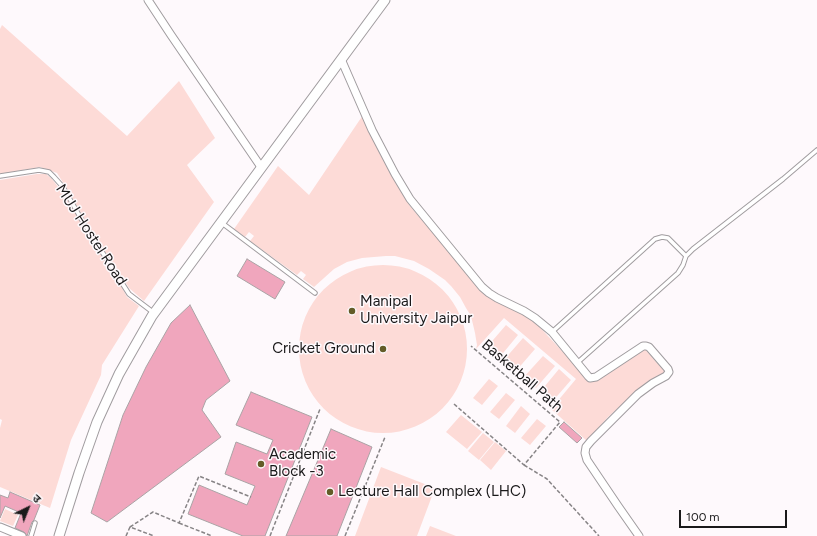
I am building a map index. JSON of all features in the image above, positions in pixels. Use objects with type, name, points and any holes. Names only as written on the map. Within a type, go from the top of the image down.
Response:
[{"type":"street","points":[[148,0],[261,167]]},
{"type":"street","points":[[59,536],[97,422],[119,374],[154,313],[385,0]]},
{"type":"street","points":[[341,59],[372,130],[410,199],[482,287],[497,298],[535,318],[552,332],[590,378],[593,378],[643,346],[649,347],[668,369],[669,372],[666,376],[638,394],[590,441],[586,447],[585,453],[592,467],[639,536]]},
{"type":"street","points":[[0,527],[22,536]]},
{"type":"lane","points":[[577,363],[678,273],[686,256],[693,249],[783,179],[817,150]]},
{"type":"lane","name":"MUJ Hostel Road","points":[[0,176],[40,170],[49,172],[63,187],[83,222],[129,294],[154,313]]},
{"type":"lane","points":[[221,222],[315,293]]},
{"type":"lane","points":[[552,332],[655,239],[662,237],[668,238],[686,256]]},
{"type":"lane","points":[[31,536],[35,523]]},
{"type":"path","name":"Basketball Path","points":[[471,346],[560,422],[524,465]]},
{"type":"path","points":[[454,404],[524,465],[547,479],[599,536]]},
{"type":"path","points":[[270,536],[320,409]]},
{"type":"path","points":[[345,536],[385,437]]},
{"type":"path","points":[[179,522],[199,476],[251,497]]},
{"type":"path","points":[[131,536],[126,535],[130,527],[153,512],[212,536]]},
{"type":"path","points":[[130,527],[154,536]]},
{"type":"shaded area","points":[[2,25],[127,136],[179,81],[215,138],[187,165],[214,202],[144,301],[129,288],[97,241],[57,173],[40,167],[0,174],[0,29]]},
{"type":"shaded area","points":[[363,115],[410,206],[484,293],[534,321],[590,381],[644,348],[665,372],[639,389],[608,417],[587,441],[551,409],[576,379],[504,318],[476,349],[477,345],[471,316],[460,297],[445,280],[429,269],[414,261],[395,256],[362,258],[347,262],[334,269],[314,287],[303,279],[306,275],[301,271],[297,275],[250,241],[254,236],[249,232],[245,237],[234,229],[278,166],[309,195]]},
{"type":"shaded area","points":[[46,174],[52,179],[65,196],[94,244],[113,271],[127,297],[139,306],[102,365],[101,375],[71,440],[50,508],[0,487],[0,428],[2,420],[0,419],[0,180]]},
{"type":"shaded area","name":"Cricket Ground","points":[[375,265],[391,265],[415,271],[430,279],[443,289],[453,302],[461,317],[466,333],[466,365],[461,381],[453,396],[443,409],[430,419],[407,430],[391,433],[375,433],[359,430],[343,423],[329,414],[318,403],[309,389],[302,373],[299,357],[299,341],[302,325],[309,309],[318,295],[329,284],[343,275],[359,268]]},
{"type":"shaded area","points":[[506,325],[518,335],[499,358],[487,347]]},
{"type":"shaded area","points":[[523,338],[535,349],[516,371],[503,361]]},
{"type":"shaded area","points":[[543,356],[555,366],[536,388],[523,378]]},
{"type":"shaded area","points":[[559,369],[571,380],[552,402],[540,392]]},
{"type":"shaded area","points":[[489,379],[498,386],[482,405],[473,398]]},
{"type":"shaded area","points":[[506,393],[515,400],[499,419],[490,412]]},
{"type":"shaded area","points":[[521,406],[530,414],[515,433],[506,426]]},
{"type":"shaded area","points":[[461,415],[482,432],[467,449],[446,432]]},
{"type":"shaded area","points":[[537,419],[546,426],[530,445],[521,438]]},
{"type":"shaded area","points":[[483,433],[494,442],[479,460],[468,451]]},
{"type":"shaded area","points":[[495,442],[506,451],[491,470],[480,460]]},
{"type":"shaded area","points":[[381,467],[435,488],[417,536],[355,536]]},
{"type":"shaded area","points":[[5,509],[18,515],[13,526],[0,521]]},
{"type":"shaded area","points":[[430,526],[456,536],[426,536]]},
{"type":"building","points":[[247,259],[285,282],[275,299],[237,276]]},
{"type":"building","points":[[190,305],[230,381],[206,400],[202,410],[221,437],[107,522],[91,513],[123,415],[146,367],[171,323]]},
{"type":"building","name":"Academic Block -3","points":[[251,392],[312,417],[265,536],[243,536],[188,514],[199,485],[247,505],[255,486],[225,474],[236,442],[267,454],[273,440],[236,425]]},
{"type":"building","points":[[564,422],[582,438],[577,443],[559,427]]},
{"type":"building","name":"Lecture Hall Complex (LHC)","points":[[331,429],[372,447],[337,536],[286,536]]},
{"type":"building","points":[[10,492],[40,505],[27,536],[24,532],[15,528],[21,513],[5,506],[0,518],[0,495],[8,498]]},
{"type":"place","name":"Manipal University Jaipur","points":[[352,311]]},
{"type":"place","name":"Cricket Ground","points":[[383,349]]},
{"type":"place","name":"Academic Block -3","points":[[261,464]]},
{"type":"place","name":"Lecture Hall Complex (LHC)","points":[[330,492]]}]
